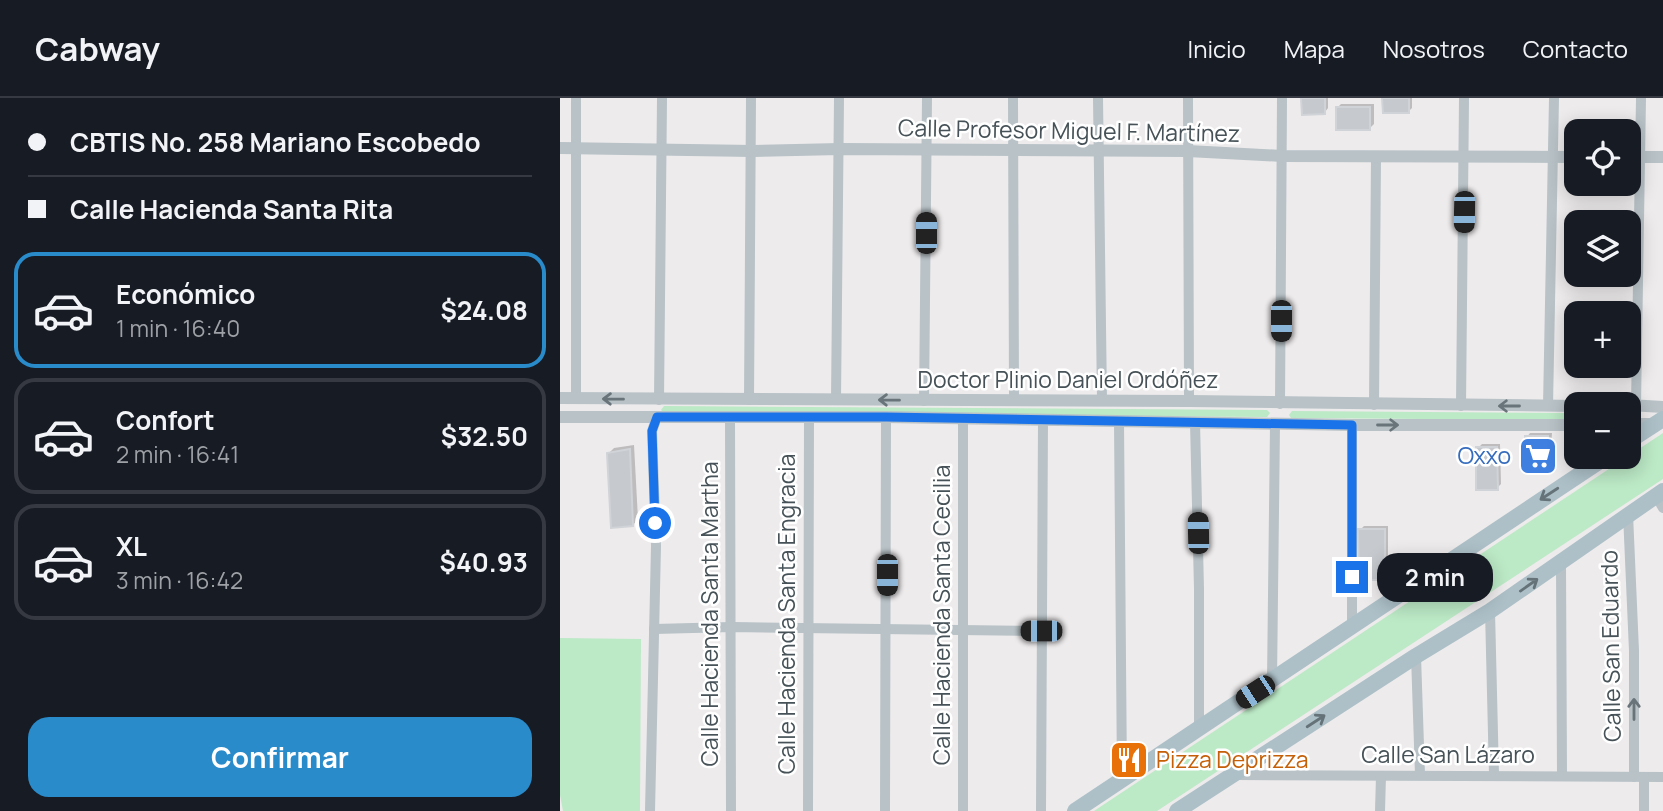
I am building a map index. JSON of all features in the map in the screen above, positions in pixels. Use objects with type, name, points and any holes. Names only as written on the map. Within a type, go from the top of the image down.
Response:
[{"type":"main road","points":[[1641,434],[1660,423]]},
{"type":"main road","points":[[1074,811],[1588,469]]},
{"type":"main road","points":[[1177,811],[1490,611],[1628,514],[1661,499]]},
{"type":"street","points":[[576,98],[576,398]]},
{"type":"street","points":[[650,811],[656,545],[652,431],[659,400],[662,98]]},
{"type":"street","points":[[749,400],[751,98]]},
{"type":"street","points":[[836,400],[839,98]]},
{"type":"street","points":[[924,401],[927,98]]},
{"type":"street","points":[[1013,98],[1014,400]]},
{"type":"street","points":[[1098,98],[1102,401]]},
{"type":"street","points":[[1188,98],[1189,401]]},
{"type":"street","points":[[1272,681],[1275,424],[1280,404],[1282,98]]},
{"type":"street","points":[[1461,406],[1464,98]]},
{"type":"street","points":[[1548,406],[1553,98]]},
{"type":"street","points":[[1639,119],[1641,98]]},
{"type":"street","name":"Calle Profesor Miguel F. Martínez","points":[[560,148],[752,151],[1098,150],[1282,156],[1564,157]]},
{"type":"street","points":[[1374,405],[1377,156]]},
{"type":"street","points":[[1641,157],[1663,157]]},
{"type":"street","points":[[1633,392],[1635,196]]},
{"type":"street","name":"Doctor Plinio Daniel Ordóñez","points":[[560,398],[1564,406]]},
{"type":"street","points":[[1641,406],[1663,407]]},
{"type":"street","name":"Doctor Plinio Daniel Ordóñez","points":[[560,417],[886,417],[1352,425],[1564,425]]},
{"type":"street","name":"Calle Hacienda Santa Martha","points":[[730,417],[731,811]]},
{"type":"street","name":"Calle Hacienda Santa Engracia","points":[[808,811],[809,417]]},
{"type":"street","points":[[885,811],[886,417]]},
{"type":"street","name":"Calle Hacienda Santa Cecilia","points":[[963,418],[963,811]]},
{"type":"street","points":[[1041,811],[1043,419]]},
{"type":"street","points":[[1119,421],[1122,779]]},
{"type":"street","points":[[1195,422],[1199,730]]},
{"type":"street","points":[[1641,424],[1660,423]]},
{"type":"street","points":[[1352,425],[1352,628]]},
{"type":"street","name":"Calle San Eduardo","points":[[1628,514],[1639,777],[1644,811]]},
{"type":"street","points":[[1561,562],[1562,776]]},
{"type":"street","points":[[1490,611],[1494,775]]},
{"type":"street","points":[[654,629],[732,627],[1041,631]]},
{"type":"street","points":[[1416,656],[1420,775]]},
{"type":"street","name":"Calle San Lázaro","points":[[1233,775],[1663,777]]},
{"type":"street","points":[[1380,811],[1381,776]]},
{"type":"green space","points":[[664,406],[1267,410],[1270,413],[1267,417],[664,413],[661,410]]},
{"type":"green space","points":[[1292,411],[1564,413],[1564,420],[1291,418],[1289,415]]},
{"type":"green space","points":[[1663,433],[1663,479],[1157,811],[1094,811],[1609,469],[1641,469],[1641,448]]},
{"type":"green space","points":[[560,638],[641,639],[640,811],[563,811],[560,795]]},
{"type":"building","points":[[1301,98],[1325,98],[1325,114],[1302,115]]},
{"type":"building","points":[[1382,98],[1409,98],[1409,113],[1383,113]]},
{"type":"building","points":[[1336,107],[1370,107],[1370,130],[1336,130]]},
{"type":"building","name":"Oxxo","points":[[1525,436],[1548,436],[1552,463],[1548,463],[1548,474],[1525,473]]},
{"type":"building","points":[[1476,447],[1497,447],[1498,490],[1476,490]]},
{"type":"building","points":[[630,449],[633,526],[611,528],[607,453]]},
{"type":"building","points":[[1358,529],[1385,529],[1385,580],[1359,580]]},
{"type":"place","name":"Oxxo","points":[[1538,456]]},
{"type":"place","name":"Pizza Deprizza","points":[[1129,760]]},
{"type":"route","points":[[655,523],[652,431],[657,417],[886,417],[1352,425],[1352,577]]}]
